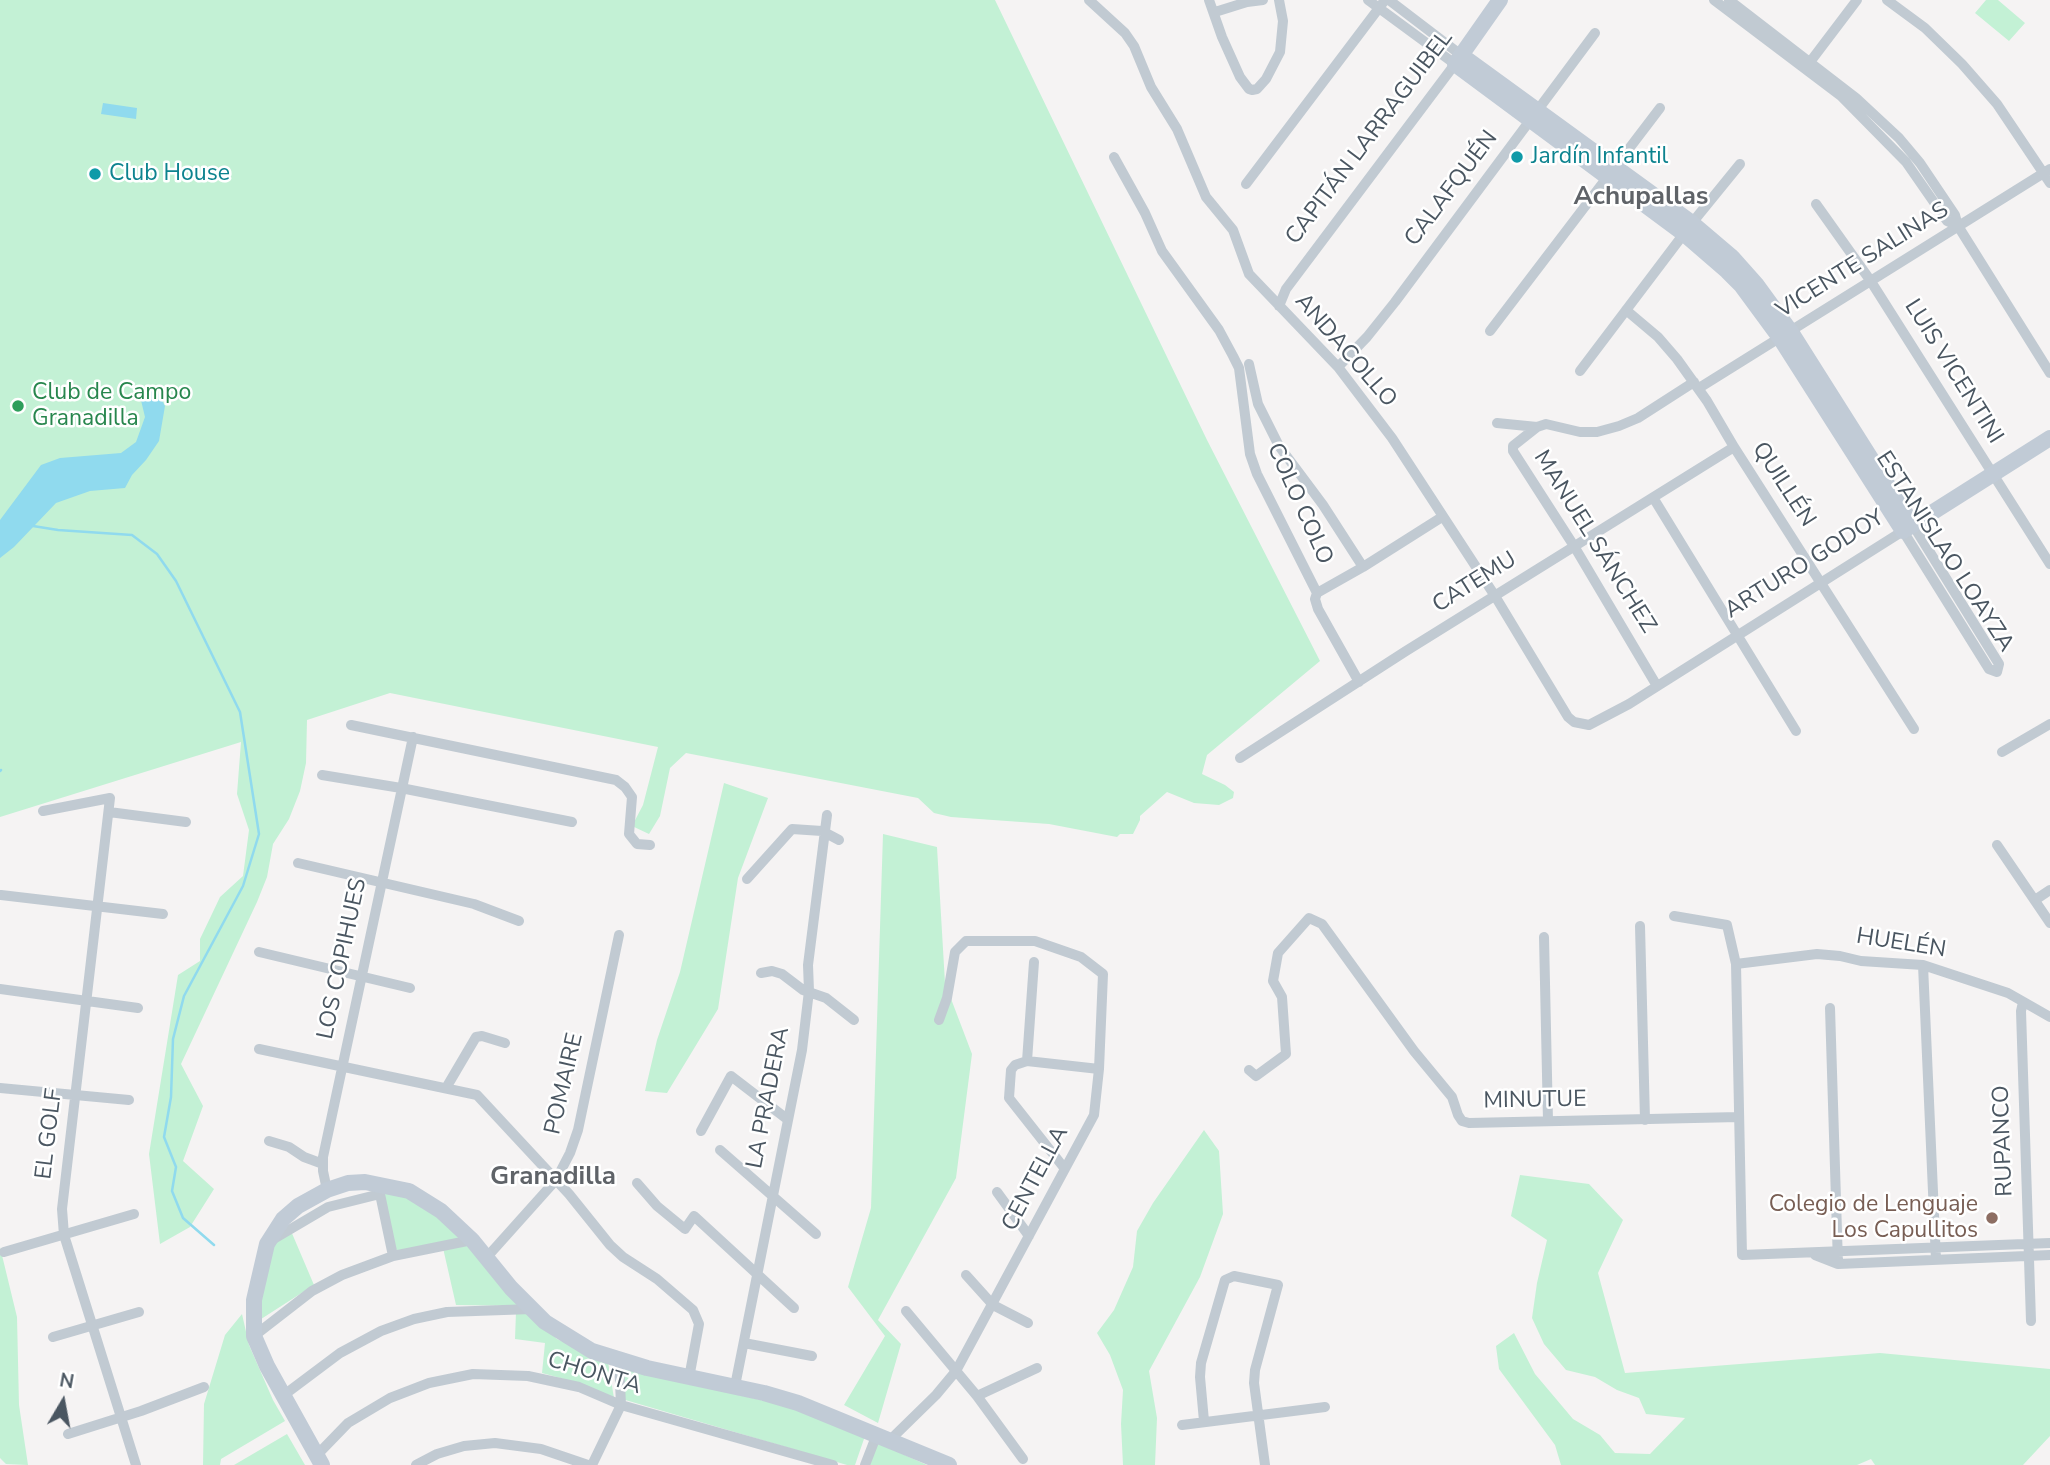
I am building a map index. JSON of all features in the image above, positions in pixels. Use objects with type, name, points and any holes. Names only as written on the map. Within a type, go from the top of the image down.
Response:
[{"type":"street","name":"ANDACOLLO","points":[[1089,0],[1125,33],[1134,46],[1151,87],[1177,129],[1206,197],[1233,230],[1249,274],[1338,367],[1392,438],[1495,596],[1568,717],[1582,725]]},
{"type":"street","points":[[1209,0],[1222,37],[1249,89],[1257,89],[1275,65],[1280,52],[1283,21],[1279,0]]},
{"type":"street","points":[[1215,12],[1263,0]]},
{"type":"street","name":"ESTANISLAO LOAYZA","points":[[1368,0],[1384,3],[1688,228],[1786,335],[1908,528],[1999,664],[1997,672],[1989,669],[1908,528]]},
{"type":"street","name":"CAPITÁN LARRAGUIBEL","points":[[1279,306],[1286,289],[1500,0]]},
{"type":"street","points":[[1714,0],[1733,4],[1808,65],[1862,115],[1906,162],[1947,221],[1958,226],[2050,373]]},
{"type":"street","points":[[1808,65],[1857,0]]},
{"type":"street","points":[[1887,0],[1925,28],[1962,64],[1997,104],[2048,175]]},
{"type":"street","points":[[1246,184],[1384,3]]},
{"type":"street","name":"CALAFQUÉN","points":[[1338,367],[1395,302],[1595,33]]},
{"type":"street","points":[[1490,331],[1660,108]]},
{"type":"street","name":"COLO COLO","points":[[1114,157],[1162,251],[1219,330],[1239,368],[1250,454],[1257,474],[1317,593],[1315,599],[1318,610],[1359,682]]},
{"type":"street","points":[[1580,371],[1740,164]]},
{"type":"street","name":"VICENTE SALINAS","points":[[1540,427],[1546,424],[1580,432],[1597,432],[1638,418],[1786,335],[1958,226],[2048,175]]},
{"type":"street","name":"LUIS VICENTINI","points":[[1816,204],[1870,280],[2050,564]]},
{"type":"street","name":"QUILLÉN","points":[[1626,310],[1658,337],[1696,385],[1914,729]]},
{"type":"street","name":"COLO COLO","points":[[1249,364],[1258,404],[1279,446],[1323,505],[1363,567]]},
{"type":"street","name":"MANUEL SÁNCHEZ","points":[[1497,423],[1540,427]]},
{"type":"street","name":"MANUEL SÁNCHEZ","points":[[1540,427],[1517,442],[1513,451],[1574,546],[1657,686]]},
{"type":"street","name":"ARTURO GODOY","points":[[1582,725],[1589,725],[1657,686],[2050,438]]},
{"type":"street","name":"CATEMU","points":[[1240,758],[1734,447]]},
{"type":"street","points":[[1654,499],[1796,731]]},
{"type":"street","points":[[1317,593],[1442,517]]},
{"type":"street","points":[[2003,752],[2050,724]]},
{"type":"street","points":[[351,725],[616,780],[632,797],[629,834],[638,844],[650,845]]},
{"type":"street","name":"LOS COPIHUES","points":[[327,1189],[323,1164],[341,1066],[413,737]]},
{"type":"street","points":[[322,775],[572,822]]},
{"type":"street","name":"EL GOLF","points":[[43,811],[110,798],[62,1209],[64,1235],[135,1465]]},
{"type":"street","points":[[109,812],[187,822]]},
{"type":"street","name":"LA PRADERA","points":[[735,1386],[802,1050],[809,991],[808,965],[827,815]]},
{"type":"street","points":[[747,879],[790,830],[824,832],[839,840]]},
{"type":"street","points":[[1997,845],[2035,900],[2046,908],[2050,923]]},
{"type":"street","points":[[298,863],[474,904],[519,921]]},
{"type":"street","points":[[2035,900],[2050,890]]},
{"type":"street","points":[[1,895],[163,915]]},
{"type":"street","points":[[1675,916],[1727,925],[1736,964],[1742,1255],[1935,1247],[2029,1250],[2050,1255]]},
{"type":"street","name":"MINUTUE","points":[[1249,1070],[1256,1076],[1286,1054],[1282,997],[1273,981],[1276,962],[1278,953],[1309,918],[1322,924],[1414,1051],[1452,1097],[1462,1121],[1469,1123],[1739,1117]]},
{"type":"street","points":[[1640,926],[1645,1120]]},
{"type":"street","name":"POMAIRE","points":[[487,1257],[556,1180],[570,1153],[578,1130],[619,935]]},
{"type":"street","points":[[1544,937],[1548,1121]]},
{"type":"street","name":"CENTELLA","points":[[884,1437],[936,1395],[956,1371],[1094,1115],[1103,974],[1081,957],[1035,941],[966,941],[955,952],[947,998],[939,1020]]},
{"type":"street","points":[[258,952],[410,988]]},
{"type":"street","name":"HUELÉN","points":[[1736,964],[1817,954],[1861,961],[1923,965],[2008,993],[2050,1017]]},
{"type":"street","points":[[1027,1061],[1034,962]]},
{"type":"street","points":[[1923,965],[1936,1260]]},
{"type":"street","points":[[761,973],[772,971],[782,974],[798,987],[826,998],[854,1020]]},
{"type":"street","points":[[0,989],[138,1008]]},
{"type":"street","name":"RUPANCO","points":[[2023,1002],[2021,1011],[2031,1321]]},
{"type":"street","points":[[1830,1008],[1838,1264]]},
{"type":"street","points":[[446,1088],[476,1037],[482,1036],[505,1043]]},
{"type":"street","points":[[259,1049],[477,1095],[556,1180],[610,1245],[657,1279],[698,1317],[689,1378]]},
{"type":"street","points":[[1065,1169],[1009,1098],[1012,1070],[1015,1065],[1027,1061],[1099,1069]]},
{"type":"street","points":[[701,1131],[731,1076],[787,1119]]},
{"type":"street","points":[[0,1088],[129,1100]]},
{"type":"street","points":[[269,1141],[289,1147],[304,1157],[323,1164]]},
{"type":"street","points":[[720,1150],[816,1234]]},
{"type":"street","points":[[320,1460],[267,1366],[254,1336],[254,1300],[267,1244],[284,1219],[298,1206],[327,1189],[348,1183],[409,1191],[424,1199],[472,1240],[511,1288],[545,1322],[593,1351],[689,1378],[735,1386],[798,1403],[949,1465]]},
{"type":"street","points":[[637,1183],[657,1206],[685,1229],[694,1216],[794,1308]]},
{"type":"street","points":[[267,1244],[328,1207],[380,1189]]},
{"type":"street","points":[[380,1189],[393,1256]]},
{"type":"street","points":[[997,1192],[1029,1236]]},
{"type":"street","points":[[4,1252],[134,1213]]},
{"type":"street","points":[[254,1336],[312,1291],[342,1275],[393,1256],[472,1240]]},
{"type":"street","points":[[1812,1254],[1838,1264],[1936,1260],[2029,1250],[2050,1243]]},
{"type":"street","points":[[966,1275],[993,1305],[1028,1323]]},
{"type":"street","points":[[1204,1421],[1201,1363],[1225,1280],[1234,1276],[1278,1285],[1255,1370],[1254,1383],[1265,1465]]},
{"type":"street","points":[[284,1395],[340,1353],[382,1331],[447,1312],[532,1309]]},
{"type":"street","points":[[906,1311],[977,1396],[1023,1459]]},
{"type":"street","points":[[53,1337],[139,1312]]},
{"type":"street","points":[[744,1343],[813,1356]]},
{"type":"street","points":[[416,1465],[437,1454],[464,1446],[495,1444],[541,1449],[590,1465],[621,1405],[619,1360]]},
{"type":"street","points":[[977,1396],[1037,1368]]},
{"type":"street","name":"CHONTA","points":[[320,1460],[348,1423],[390,1398],[429,1383],[473,1374],[528,1376],[579,1387],[621,1405],[833,1465]]},
{"type":"street","points":[[68,1434],[204,1387]]},
{"type":"street","points":[[1182,1425],[1325,1407]]},
{"type":"street","points":[[865,1465],[884,1437]]},
{"type":"green space","name":"Club de Campo Granadilla","points":[[0,0],[995,0],[1207,440],[1320,661],[1207,755],[1202,774],[1225,785],[1234,792],[1233,798],[1219,805],[1194,803],[1167,792],[1140,816],[1133,834],[1120,834],[1117,837],[1049,824],[951,817],[934,813],[918,798],[686,753],[670,768],[660,816],[649,834],[632,826],[643,805],[658,747],[390,693],[307,720],[306,763],[300,791],[289,819],[273,844],[267,877],[257,902],[181,1064],[203,1106],[183,1161],[214,1189],[190,1227],[160,1244],[149,1154],[178,975],[200,961],[200,939],[220,897],[243,876],[249,830],[237,794],[241,742],[0,817]]},
{"type":"green space","points":[[1986,0],[1998,0],[2025,23],[2009,41],[1975,13]]},
{"type":"green space","points":[[724,783],[768,798],[738,878],[718,1009],[667,1093],[645,1091],[657,1040],[680,972]]},
{"type":"green space","points":[[883,834],[937,847],[945,983],[972,1054],[956,1178],[878,1320],[901,1344],[878,1423],[844,1405],[885,1336],[848,1287],[871,1208]]},
{"type":"green space","points":[[1204,1130],[1219,1151],[1223,1214],[1200,1277],[1149,1371],[1157,1418],[1155,1465],[1123,1465],[1123,1390],[1110,1355],[1097,1333],[1114,1310],[1133,1267],[1137,1231],[1153,1203]]},
{"type":"green space","points":[[1520,1175],[1589,1184],[1623,1220],[1598,1273],[1625,1373],[1880,1353],[2050,1369],[2050,1436],[2023,1465],[1875,1465],[1871,1459],[1857,1465],[1561,1465],[1555,1445],[1499,1369],[1496,1346],[1514,1333],[1535,1374],[1573,1419],[1600,1435],[1615,1453],[1650,1454],[1685,1418],[1646,1414],[1639,1398],[1617,1390],[1595,1377],[1566,1370],[1544,1344],[1532,1318],[1547,1240],[1511,1216]]},
{"type":"green space","points":[[389,1191],[413,1197],[465,1239],[397,1253],[384,1195]]},
{"type":"green space","points":[[291,1231],[314,1285],[258,1321],[272,1242]]},
{"type":"green space","points":[[468,1243],[519,1306],[456,1305],[443,1248]]},
{"type":"green space","points":[[0,1247],[17,1317],[19,1405],[28,1465],[6,1464],[0,1458]]},
{"type":"green space","points":[[516,1312],[528,1314],[557,1339],[608,1362],[614,1398],[582,1384],[542,1373],[545,1343],[515,1339]]},
{"type":"green space","points":[[242,1314],[249,1345],[285,1421],[221,1459],[220,1465],[203,1465],[204,1404],[225,1335]]},
{"type":"green space","points":[[619,1368],[792,1407],[865,1436],[855,1465],[847,1465],[622,1399]]},
{"type":"green space","points":[[287,1434],[305,1465],[234,1465]]},
{"type":"green space","points":[[878,1443],[927,1465],[867,1465]]},
{"type":"water","points":[[103,103],[137,108],[136,119],[101,114]]},
{"type":"water","points":[[151,387],[165,406],[159,441],[125,488],[90,491],[56,503],[0,558],[0,520],[41,465],[60,458],[121,453],[136,442],[145,417],[139,392]]},
{"type":"waterway","points":[[33,526],[132,535],[157,554],[176,581],[240,712],[259,834],[243,886],[184,996],[173,1039],[171,1097],[164,1137],[176,1167],[172,1191],[183,1218],[214,1245]]},
{"type":"place","name":"Jardín Infantil","points":[[1517,157]]},
{"type":"place","name":"Club House","points":[[95,174]]},
{"type":"place","name":"Club de Campo Granadilla","points":[[18,406]]},
{"type":"place","name":"Colegio de Lenguaje Los Capullitos","points":[[1992,1218]]},
{"type":"district","name":"Achupallas","points":[[1641,198]]},
{"type":"district","name":"Granadilla","points":[[553,1178]]}]
